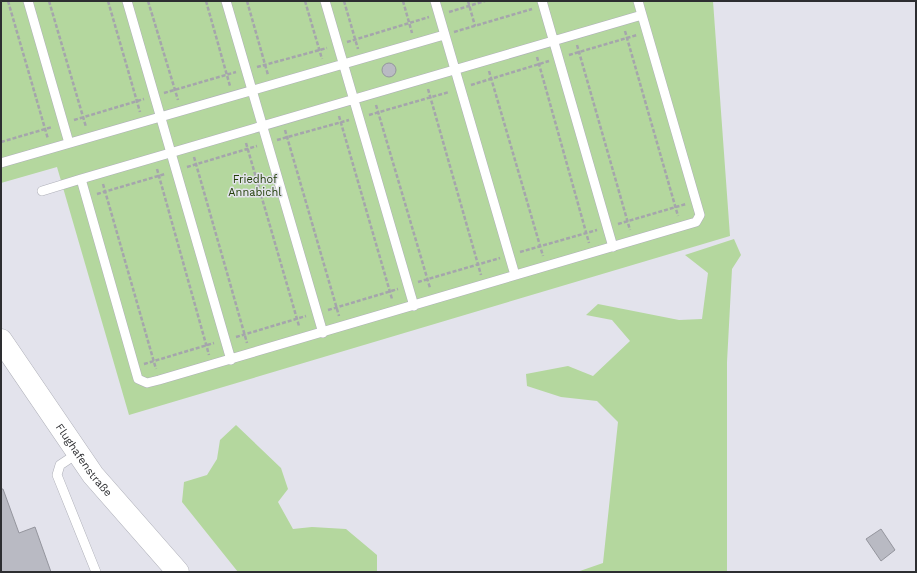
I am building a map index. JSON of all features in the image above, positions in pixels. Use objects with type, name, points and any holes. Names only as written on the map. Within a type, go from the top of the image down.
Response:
[{"type":"street","name":"Flughafenstraße","points":[[1,340],[93,475],[178,572]]},
{"type":"lane","points":[[28,1],[69,143]]},
{"type":"lane","points":[[127,1],[231,360]]},
{"type":"lane","points":[[226,1],[322,333]]},
{"type":"lane","points":[[325,1],[414,306]]},
{"type":"lane","points":[[435,1],[516,275]]},
{"type":"lane","points":[[81,180],[138,378],[147,383],[231,360],[681,227],[696,222],[700,215],[638,1]]},
{"type":"lane","points":[[543,3],[613,247]]},
{"type":"lane","points":[[42,191],[642,15]]},
{"type":"lane","points":[[1,163],[444,35]]},
{"type":"lane","points":[[78,453],[60,465],[57,475],[96,572]]},
{"type":"path","points":[[8,1],[51,149]]},
{"type":"path","points":[[49,1],[89,138]]},
{"type":"path","points":[[108,1],[143,122]]},
{"type":"path","points":[[148,1],[181,111]]},
{"type":"path","points":[[206,1],[233,96]]},
{"type":"path","points":[[247,1],[271,85]]},
{"type":"path","points":[[305,1],[324,70]]},
{"type":"path","points":[[344,1],[360,59]]},
{"type":"path","points":[[403,1],[415,43]]},
{"type":"path","points":[[468,1],[475,26]]},
{"type":"path","points":[[444,35],[543,3]]},
{"type":"path","points":[[622,21],[681,227]]},
{"type":"path","points":[[574,35],[633,241]]},
{"type":"path","points":[[534,46],[592,253]]},
{"type":"path","points":[[486,60],[546,266]]},
{"type":"path","points":[[425,78],[484,285]]},
{"type":"path","points":[[372,94],[433,300]]},
{"type":"path","points":[[335,105],[396,311]]},
{"type":"path","points":[[282,120],[342,327]]},
{"type":"path","points":[[243,132],[303,338]]},
{"type":"path","points":[[192,147],[250,354]]},
{"type":"path","points":[[153,158],[212,365]]},
{"type":"path","points":[[100,174],[159,380]]},
{"type":"green space","name":"Friedhof Annabichl","points":[[1,1],[713,1],[730,236],[129,415],[57,167],[1,183]]},
{"type":"green space","points":[[734,239],[741,255],[732,269],[727,362],[727,572],[577,572],[603,563],[618,422],[597,401],[561,397],[527,386],[526,374],[568,366],[593,376],[630,341],[612,320],[586,315],[598,304],[679,320],[702,319],[708,273],[685,255]]},
{"type":"green space","points":[[236,425],[281,468],[288,489],[278,502],[293,529],[312,527],[346,529],[377,555],[377,572],[238,572],[182,502],[184,482],[207,475],[217,459],[220,440]]},
{"type":"building","points":[[389,63],[394,65],[396,70],[394,75],[389,77],[384,75],[382,70],[384,65]]},
{"type":"building","points":[[1,489],[3,489],[19,533],[35,527],[51,572],[1,572]]},
{"type":"building","points":[[881,529],[895,550],[881,561],[866,539]]}]
